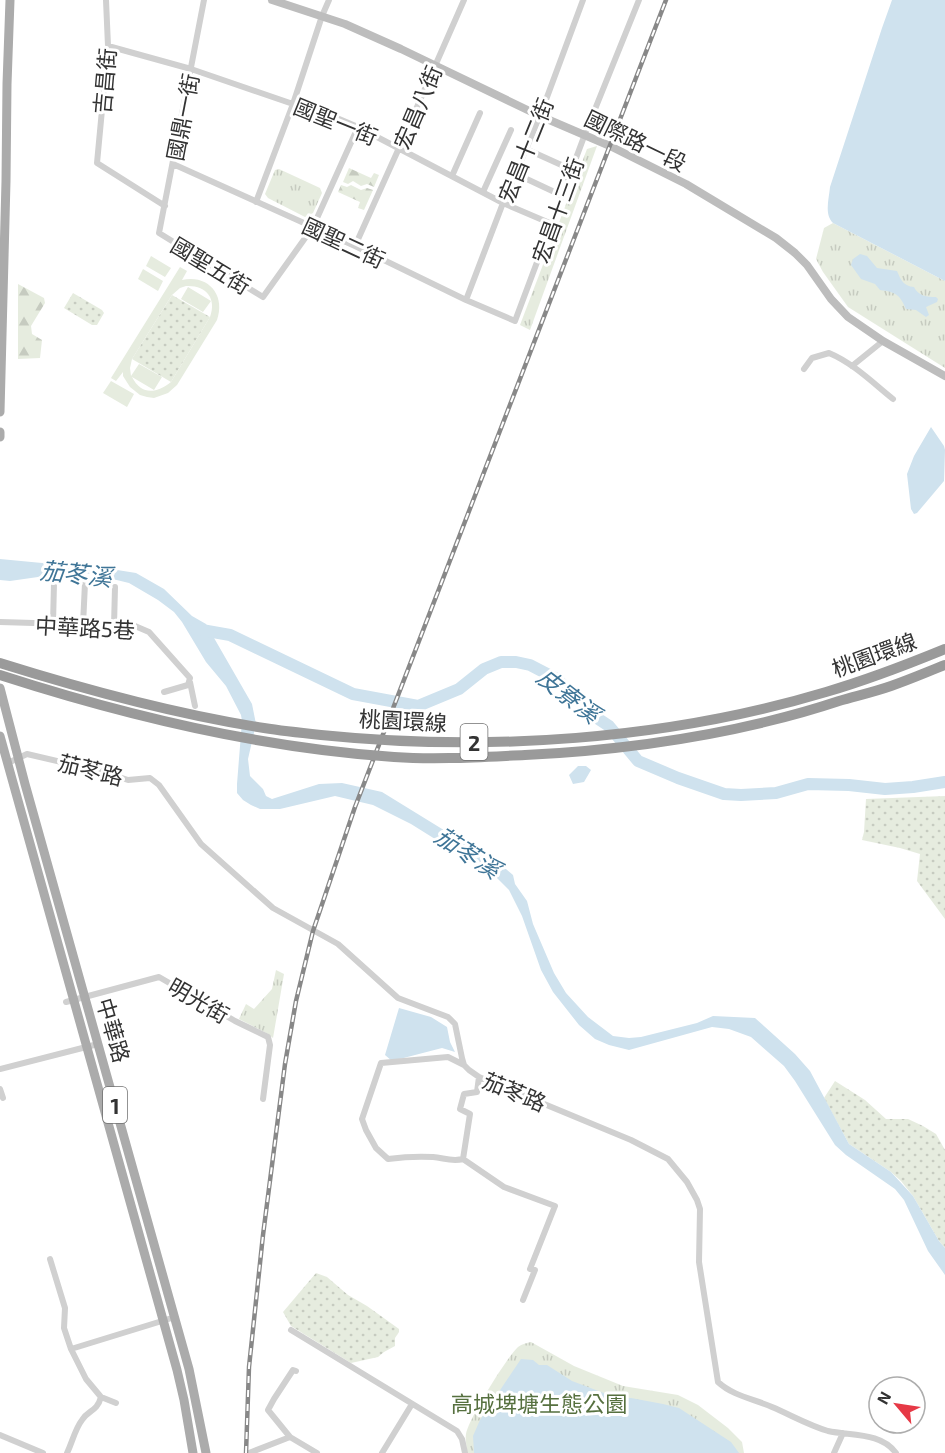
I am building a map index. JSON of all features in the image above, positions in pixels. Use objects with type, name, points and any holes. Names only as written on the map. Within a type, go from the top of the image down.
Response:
[{"type":"highway","name":"桃園環線","points":[[0,663],[152,706],[197,717],[266,729],[397,741],[541,741],[715,719],[825,692],[887,672],[945,649]]},
{"type":"highway","name":"桃園環線","points":[[0,675],[149,718],[266,741],[336,752],[396,757],[474,758],[596,750],[716,733],[766,722],[890,687],[945,665]]},
{"type":"main road","points":[[0,412],[10,0]]},
{"type":"main road","points":[[0,432],[0,437]]},
{"type":"main road","name":"中華路","points":[[0,688],[175,1317],[189,1369],[206,1453]]},
{"type":"main road","name":"中華路","points":[[0,736],[70,1001],[86,1047],[147,1258],[182,1393],[193,1453]]},
{"type":"street","name":"吉昌街","points":[[106,0],[108,46],[97,163],[165,206]]},
{"type":"street","name":"國鼎一街","points":[[159,233],[204,0]]},
{"type":"street","name":"國際路一段","points":[[272,0],[354,28],[435,64],[540,116],[585,134],[686,184],[776,238],[795,252],[840,309],[861,327],[945,376]]},
{"type":"street","points":[[256,202],[329,0]]},
{"type":"street","name":"宏昌八街","points":[[355,246],[464,0]]},
{"type":"street","name":"宏昌十二街","points":[[466,300],[503,203],[540,116],[583,0]]},
{"type":"street","name":"宏昌十三街","points":[[515,321],[585,134],[639,0]]},
{"type":"street","name":"國聖一街","points":[[108,46],[191,69],[293,104],[325,112],[503,203],[552,224]]},
{"type":"street","points":[[452,176],[480,113]]},
{"type":"street","points":[[313,227],[358,127]]},
{"type":"street","points":[[483,192],[511,130]]},
{"type":"street","points":[[526,149],[568,168]]},
{"type":"street","name":"國聖二街","points":[[172,164],[515,321]]},
{"type":"street","points":[[516,174],[563,196]]},
{"type":"street","name":"國聖五街","points":[[159,233],[263,297],[313,227]]},
{"type":"street","points":[[852,366],[883,341]]},
{"type":"street","points":[[804,369],[812,358],[829,353],[852,366],[893,399]]},
{"type":"street","points":[[53,624],[54,583]]},
{"type":"street","points":[[83,625],[85,583]]},
{"type":"street","points":[[114,626],[116,587]]},
{"type":"street","name":"中華路5巷","points":[[0,622],[135,626],[149,632],[190,678]]},
{"type":"street","points":[[164,692],[188,685],[190,678]]},
{"type":"street","points":[[190,678],[195,706]]},
{"type":"street","points":[[2,747],[15,744]]},
{"type":"street","name":"茄苳路","points":[[18,759],[27,754],[128,780],[150,778],[159,784],[201,844],[273,908],[338,944],[398,998],[448,1017],[455,1024],[464,1065],[469,1070],[479,1077],[631,1140],[668,1159],[698,1200],[700,1209],[699,1262],[718,1383],[727,1390],[772,1407],[804,1423],[829,1431],[882,1441],[889,1444],[896,1453]]},
{"type":"street","points":[[8,763],[18,759]]},
{"type":"street","name":"明光街","points":[[70,1001],[159,977],[235,1021],[268,1037],[270,1045],[263,1100]]},
{"type":"street","points":[[0,1069],[98,1044]]},
{"type":"street","points":[[464,1065],[448,1057],[381,1063],[362,1119],[376,1148],[388,1159],[411,1156],[436,1157],[455,1161],[463,1159],[504,1187],[555,1206],[530,1269],[535,1270],[523,1300]]},
{"type":"street","points":[[463,1159],[470,1114],[460,1109],[464,1094],[477,1092],[479,1077]]},
{"type":"street","points":[[0,1089],[3,1098]]},
{"type":"street","points":[[50,1259],[65,1308],[64,1328],[70,1349],[86,1379],[101,1397],[117,1403]]},
{"type":"street","points":[[70,1349],[175,1317]]},
{"type":"street","points":[[291,1330],[457,1431],[462,1439],[465,1453]]},
{"type":"street","points":[[296,1371],[293,1370],[288,1376],[268,1410],[290,1437],[316,1453]]},
{"type":"street","points":[[67,1453],[82,1419],[94,1410],[101,1397]]},
{"type":"street","points":[[382,1453],[412,1404]]},
{"type":"street","points":[[834,1453],[843,1433]]},
{"type":"street","points":[[0,1435],[43,1453]]},
{"type":"street","points":[[254,1452],[290,1437]]},
{"type":"green space","points":[[597,146],[530,330],[520,325],[587,149]]},
{"type":"green space","points":[[349,168],[371,178],[374,173],[379,175],[374,187],[367,184],[361,186],[353,181],[348,184],[343,182]]},
{"type":"green space","points":[[279,169],[320,188],[322,193],[313,213],[305,217],[268,198],[265,194],[275,170]]},
{"type":"green space","points":[[341,185],[347,187],[351,185],[361,190],[367,188],[373,190],[364,210],[358,208],[360,202],[338,192]]},
{"type":"green space","points":[[833,223],[945,281],[945,368],[848,307],[816,259],[824,228]]},
{"type":"green space","points":[[151,256],[171,268],[165,277],[146,266]]},
{"type":"green space","points":[[180,267],[187,271],[182,280],[200,280],[213,288],[219,302],[217,320],[177,385],[168,393],[154,398],[140,395],[130,387],[123,372],[116,381],[111,378]],"holes":[[[186,286],[204,290],[211,299],[210,317],[171,382],[154,390],[162,377],[139,364],[131,376],[132,359],[172,295]],[[132,377],[154,390],[149,391],[140,387]]]},
{"type":"green space","points":[[143,269],[163,281],[158,291],[138,279]]},
{"type":"green space","points":[[18,284],[44,298],[45,303],[31,326],[32,334],[42,340],[40,358],[18,359]]},
{"type":"green space","points":[[188,287],[211,301],[203,312],[181,299]]},
{"type":"green space","points":[[73,293],[102,310],[104,313],[97,325],[92,325],[64,308]]},
{"type":"green space","points":[[172,295],[210,317],[171,382],[132,359]]},
{"type":"green space","points":[[111,381],[134,394],[127,407],[103,393]]},
{"type":"green space","points":[[945,796],[945,919],[917,881],[920,854],[862,840],[866,799]]},
{"type":"green space","points":[[276,970],[284,974],[273,1038],[239,1019],[246,1004],[254,1009],[272,989]]},
{"type":"green space","points":[[835,1081],[865,1100],[886,1119],[908,1119],[936,1134],[945,1150],[945,1248],[901,1181],[849,1144],[824,1098]]},
{"type":"green space","points":[[316,1273],[327,1277],[348,1295],[399,1329],[395,1338],[395,1346],[378,1357],[351,1363],[291,1326],[283,1312]]},
{"type":"green space","name":"高城埤塘生態公園","points":[[531,1342],[574,1366],[623,1386],[678,1395],[698,1405],[742,1442],[744,1453],[467,1453],[466,1434],[480,1403],[513,1353],[520,1346]]},
{"type":"water","points":[[892,0],[945,0],[945,281],[833,223],[829,215],[830,187]]},
{"type":"water","points":[[860,254],[867,256],[877,268],[897,271],[903,282],[914,287],[920,294],[936,297],[937,302],[926,307],[929,315],[926,317],[916,310],[906,309],[897,295],[880,290],[875,284],[861,279],[851,265],[853,259]]},
{"type":"water","points":[[931,427],[945,450],[944,481],[914,514],[911,509],[907,474],[914,456]]},
{"type":"water","name":"茄苳溪","points":[[0,559],[86,565],[136,573],[164,589],[192,616],[206,624],[252,704],[256,724],[248,759],[250,776],[263,789],[266,796],[272,799],[319,784],[342,783],[382,792],[473,848],[492,857],[513,875],[515,884],[527,901],[533,924],[554,973],[566,993],[588,1017],[613,1036],[641,1037],[697,1023],[713,1016],[755,1018],[795,1054],[810,1071],[849,1144],[891,1172],[913,1196],[945,1248],[945,1275],[928,1251],[904,1200],[895,1189],[835,1145],[784,1066],[751,1037],[729,1029],[712,1027],[629,1050],[595,1039],[579,1025],[553,992],[541,970],[522,916],[509,890],[491,872],[411,824],[373,805],[335,796],[280,809],[260,809],[243,800],[237,793],[241,715],[226,686],[206,662],[174,612],[129,583],[92,574],[73,572],[10,581],[0,580]]},
{"type":"water","points":[[578,766],[586,766],[591,770],[584,782],[573,784],[569,775]]},
{"type":"water","points":[[399,1008],[431,1017],[447,1027],[455,1052],[442,1048],[392,1061],[385,1055]]},
{"type":"water","name":"高城埤塘生態公園","points":[[521,1359],[547,1365],[572,1381],[617,1398],[631,1398],[679,1408],[731,1442],[739,1453],[474,1453],[473,1436],[480,1420]]},
{"type":"waterway","name":"皮寮溪","points":[[196,629],[230,635],[353,694],[418,706],[459,689],[484,669],[501,662],[530,665],[557,679],[591,714],[609,726],[638,761],[724,794],[776,793],[808,784],[885,789],[945,782]]},
{"type":"railway","points":[[246,1453],[249,1367],[263,1235],[285,1064],[296,1001],[313,931],[355,807],[666,0]]}]
